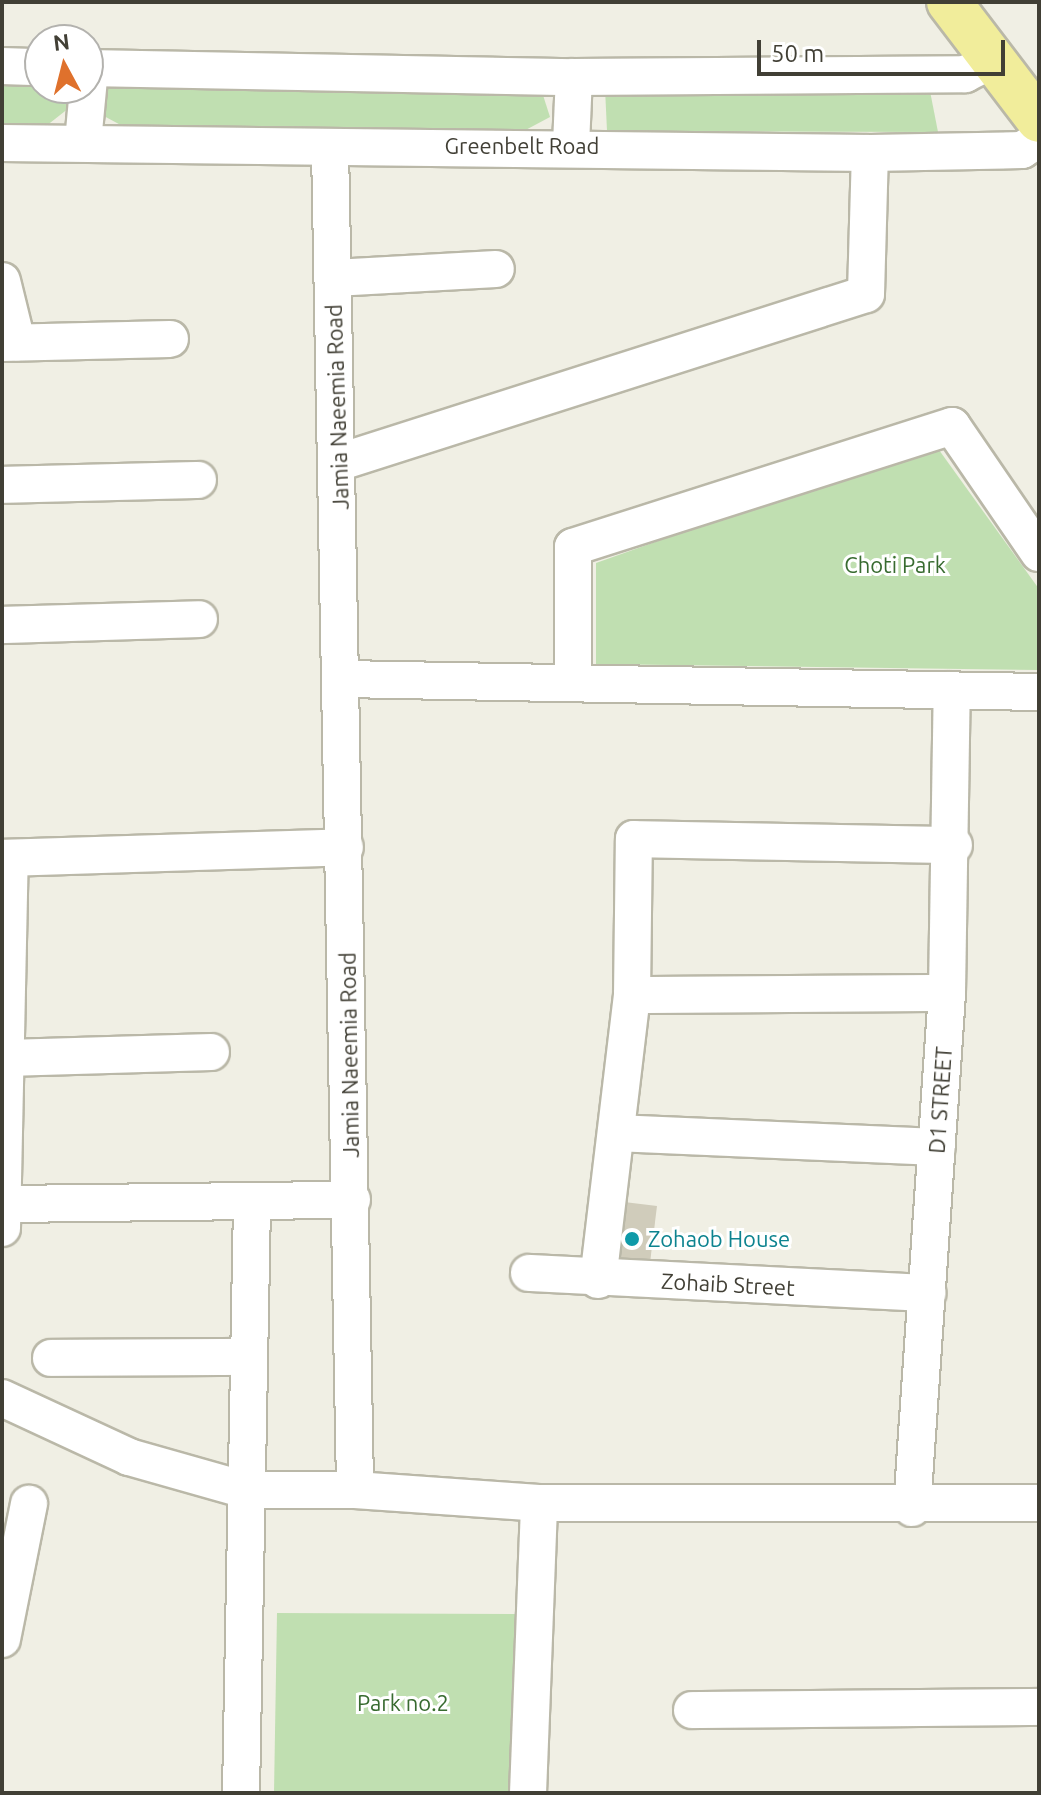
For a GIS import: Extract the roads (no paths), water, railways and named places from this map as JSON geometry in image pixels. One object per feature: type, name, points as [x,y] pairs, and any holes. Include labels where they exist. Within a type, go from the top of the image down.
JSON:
[{"type":"main road","points":[[949,2],[1039,120]]},
{"type":"street","points":[[104,68],[574,77],[965,74],[993,60]]},
{"type":"street","points":[[2,66],[24,67]]},
{"type":"street","points":[[571,145],[574,77]]},
{"type":"street","points":[[83,142],[86,104]]},
{"type":"street","name":"Greenbelt Road","points":[[2,143],[330,147],[571,145],[870,153],[1022,150],[1039,139]]},
{"type":"street","name":"Jamia Naeemia Road","points":[[330,147],[340,462],[355,1490]]},
{"type":"street","points":[[340,462],[866,294],[870,153]]},
{"type":"street","points":[[334,278],[496,269]]},
{"type":"street","points":[[2,281],[10,343],[170,339]]},
{"type":"street","points":[[573,682],[573,547],[952,426],[1039,553]]},
{"type":"street","points":[[2,485],[198,480]]},
{"type":"street","points":[[2,625],[199,619]]},
{"type":"street","points":[[343,679],[1039,692]]},
{"type":"street","name":"D1 STREET","points":[[912,1508],[947,993],[954,845],[952,690]]},
{"type":"street","points":[[598,1280],[632,995],[634,839],[954,845]]},
{"type":"street","points":[[345,847],[6,858],[8,1058],[4,1218],[252,1202],[352,1200]]},
{"type":"street","points":[[632,995],[947,993]]},
{"type":"street","points":[[8,1058],[211,1052]]},
{"type":"street","points":[[616,1133],[937,1147]]},
{"type":"street","points":[[241,1793],[252,1202]]},
{"type":"street","name":"Zohaib Street","points":[[529,1273],[598,1280],[927,1293]]},
{"type":"street","points":[[51,1358],[249,1357]]},
{"type":"street","points":[[2,1398],[129,1457],[246,1490],[355,1490],[539,1503],[912,1508],[1039,1503]]},
{"type":"street","points":[[528,1793],[539,1503]]},
{"type":"street","points":[[2,1639],[29,1504]]},
{"type":"street","points":[[692,1710],[1039,1707]]},
{"type":"place","name":"Zohaob House","points":[[632,1239]]},
{"type":"park label","name":"Choti Park","points":[[895,565]]},
{"type":"park label","name":"Park no.2","points":[[403,1703]]}]
